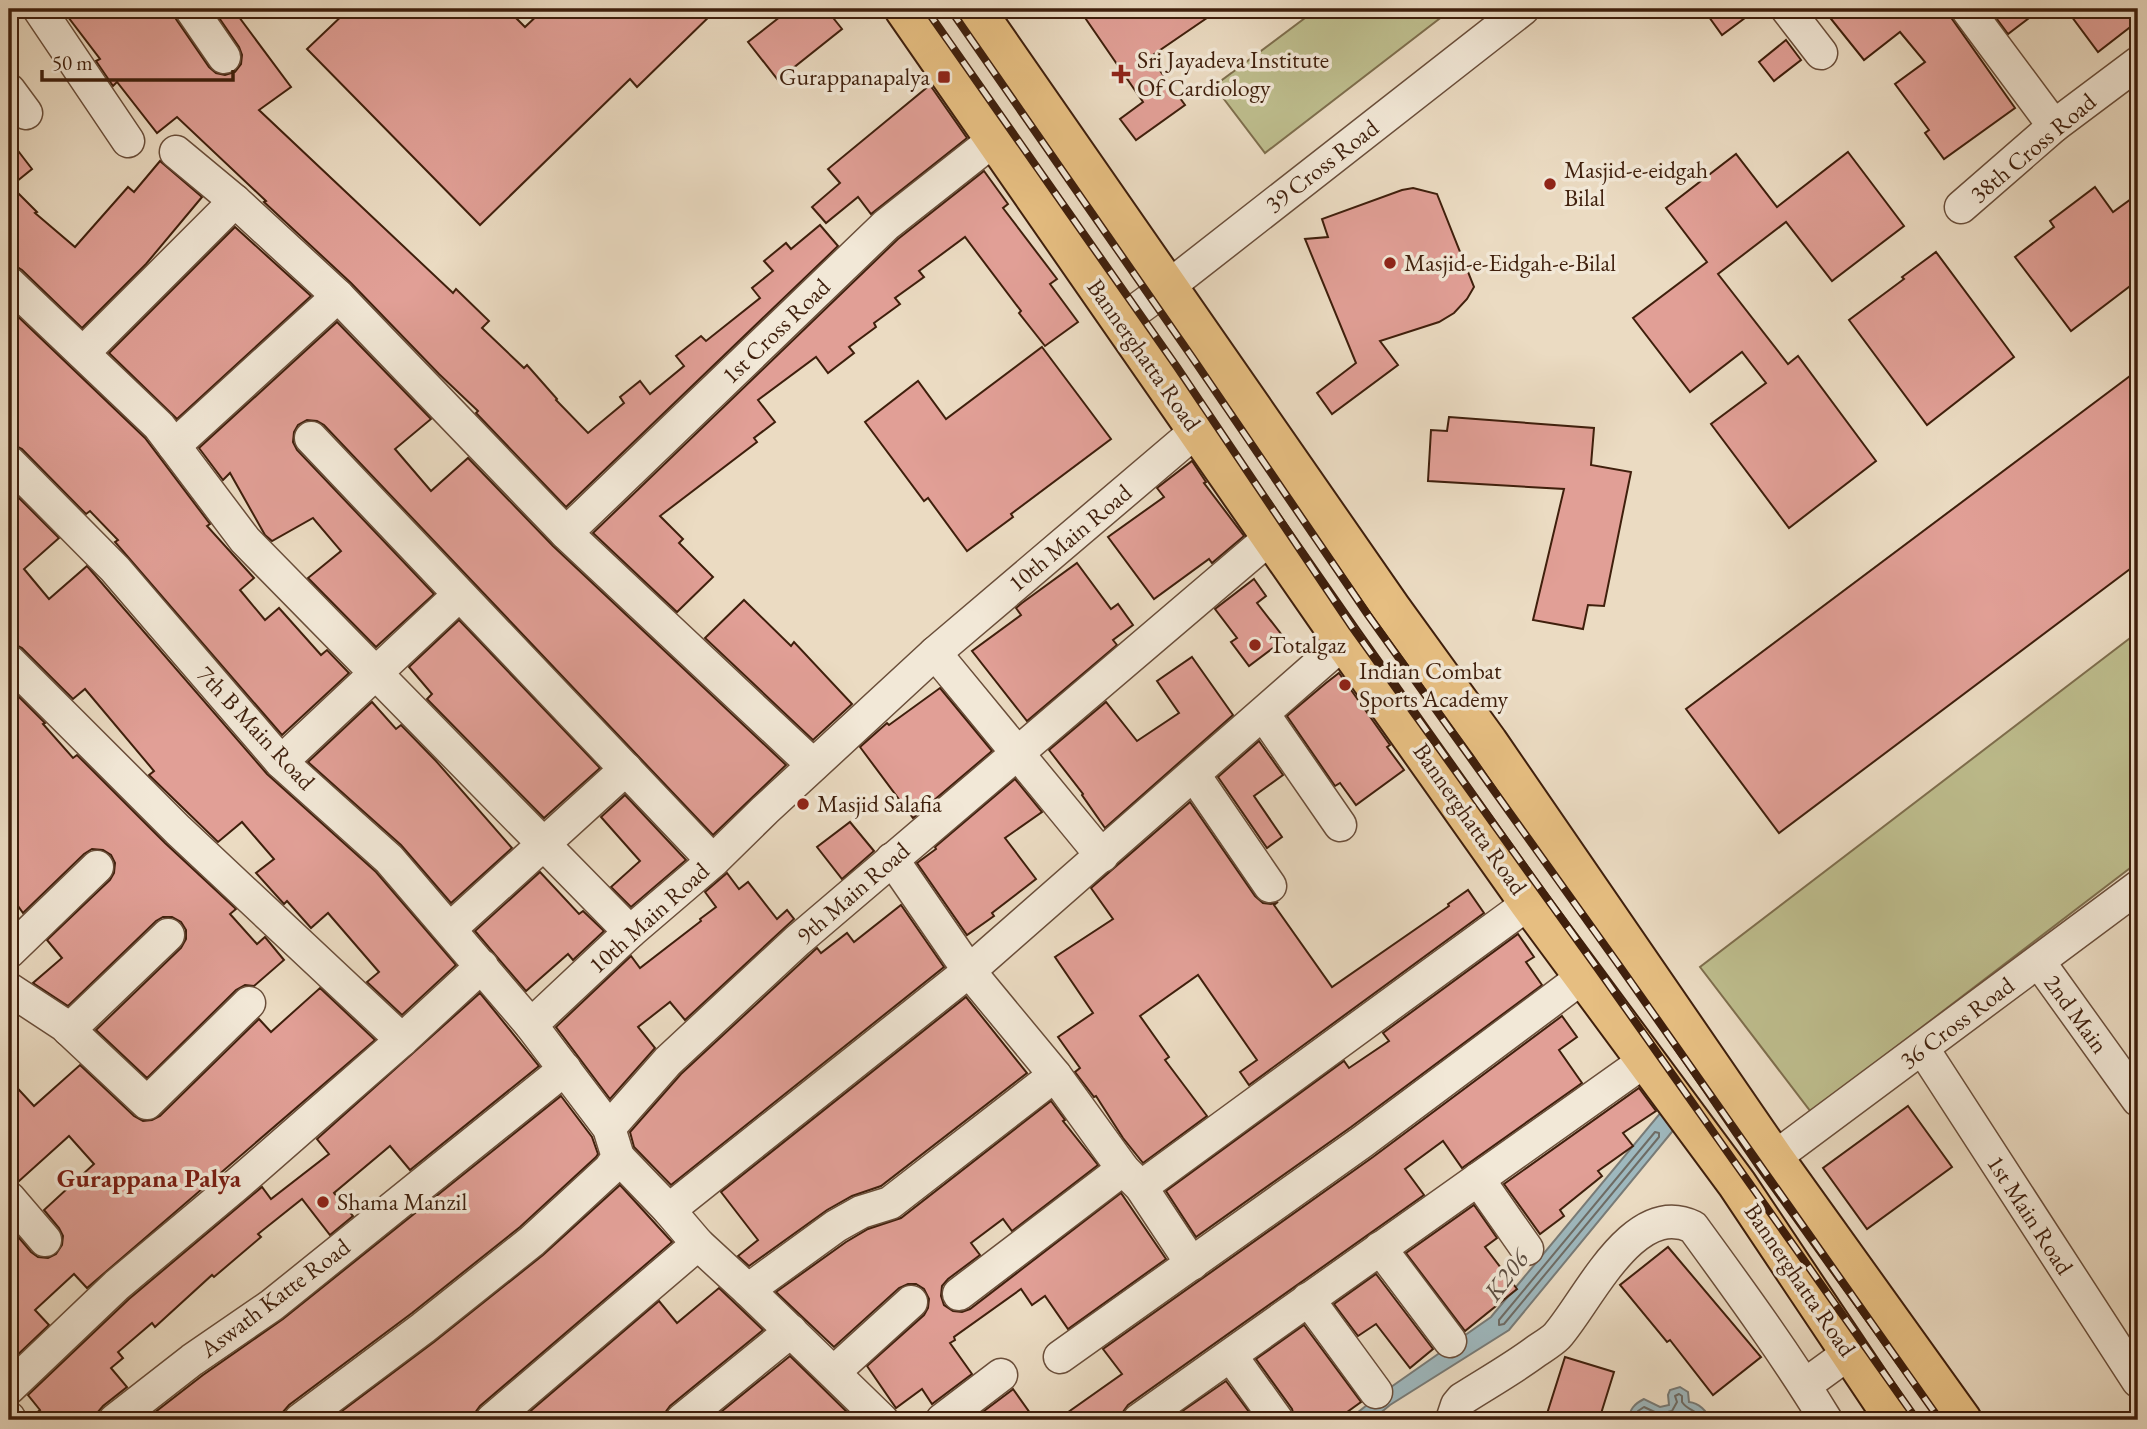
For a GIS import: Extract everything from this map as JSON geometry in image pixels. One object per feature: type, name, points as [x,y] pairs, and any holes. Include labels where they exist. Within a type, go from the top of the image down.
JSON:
[{"type":"main road","name":"Bannerghatta Road","points":[[904,9],[1196,431],[1529,904],[1737,1184],[1895,1420]]},
{"type":"main road","name":"Bannerghatta Road","points":[[975,9],[1391,608],[1504,764],[1774,1158],[1962,1420]]},
{"type":"street","points":[[39,9],[128,141]]},
{"type":"street","points":[[191,9],[225,57]]},
{"type":"street","points":[[1443,60],[1496,9]]},
{"type":"street","points":[[1116,314],[1443,60],[1523,9]]},
{"type":"street","points":[[1787,9],[1821,53]]},
{"type":"street","points":[[1967,9],[2054,126]]},
{"type":"street","name":"38th Cross Road","points":[[1961,207],[2054,126],[2138,63]]},
{"type":"street","name":"1st Cross Road","points":[[566,533],[886,225],[995,139]]},
{"type":"street","points":[[176,152],[235,201],[338,296],[566,533],[813,765]]},
{"type":"street","points":[[83,353],[235,201]]},
{"type":"street","points":[[9,283],[159,426],[245,540],[630,932]]},
{"type":"street","points":[[174,446],[338,296]]},
{"type":"street","name":"10th Main Road","points":[[531,1025],[935,653],[1196,431]]},
{"type":"street","points":[[311,438],[713,860]]},
{"type":"street","name":"7th B Main Road","points":[[9,462],[116,569],[281,762],[388,859],[531,1025]]},
{"type":"street","name":"9th Main Road","points":[[614,1142],[668,1061],[797,941],[1271,537]]},
{"type":"street","points":[[281,762],[459,595]]},
{"type":"street","points":[[669,1210],[969,971],[1264,715],[1344,642]]},
{"type":"street","points":[[935,653],[1102,856]]},
{"type":"street","points":[[9,662],[178,830],[402,1040]]},
{"type":"street","points":[[1264,715],[1340,825]]},
{"type":"street","points":[[450,929],[626,769]]},
{"type":"street","points":[[1194,775],[1270,886]]},
{"type":"street","points":[[892,859],[969,971],[1055,1075],[1192,1264]]},
{"type":"street","points":[[9,952],[97,867]]},
{"type":"street","name":"36 Cross Road","points":[[1774,1158],[2138,887]]},
{"type":"street","points":[[959,1294],[1529,904]]},
{"type":"street","points":[[69,1030],[168,935]]},
{"type":"street","name":"2nd Main","points":[[2039,961],[2138,1100]]},
{"type":"street","points":[[9,1388],[117,1285],[235,1186],[482,966]]},
{"type":"street","points":[[1059,1357],[1362,1142],[1584,976]]},
{"type":"street","points":[[9,989],[69,1030],[147,1103],[249,1003]]},
{"type":"street","points":[[531,1025],[565,1069],[614,1142],[698,1244],[834,1372],[866,1415]]},
{"type":"street","name":"1st Main Road","points":[[1923,1049],[2138,1381]]},
{"type":"street","points":[[1152,1417],[1308,1299],[1646,1060]]},
{"type":"street","name":"Aswath Katte Road","points":[[115,1420],[192,1360],[272,1305],[565,1069]]},
{"type":"street","points":[[748,1290],[836,1226],[861,1212],[890,1203],[1055,1075]]},
{"type":"street","points":[[300,1420],[423,1328],[532,1241],[610,1169],[614,1142]]},
{"type":"street","points":[[1478,1179],[1527,1249]]},
{"type":"street","points":[[9,1198],[45,1240]]},
{"type":"street","points":[[1452,1420],[1462,1399],[1556,1337],[1619,1250],[1652,1226],[1662,1222],[1693,1227],[1739,1289],[1826,1420]]},
{"type":"street","points":[[492,1420],[698,1244]]},
{"type":"street","points":[[1380,1248],[1450,1341]]},
{"type":"street","points":[[1308,1299],[1376,1392]]},
{"type":"street","points":[[834,1372],[911,1302]]},
{"type":"street","points":[[682,1420],[791,1331]]},
{"type":"street","points":[[1805,1385],[1849,1353]]},
{"type":"street","points":[[1231,1356],[1277,1420]]},
{"type":"street","points":[[942,1420],[1001,1375]]},
{"type":"green space","points":[[1317,9],[1452,9],[1265,153],[1214,86]]},
{"type":"green space","points":[[2138,632],[2138,862],[1811,1112],[1700,967]]},
{"type":"water","points":[[1662,1111],[1676,1127],[1509,1330],[1390,1405],[1372,1420],[1348,1420],[1491,1317]]},
{"type":"water","points":[[1680,1387],[1688,1392],[1689,1402],[1702,1408],[1710,1420],[1628,1420],[1633,1407],[1644,1399],[1660,1407],[1669,1405],[1670,1390]]},
{"type":"building","points":[[62,9],[173,9],[176,19],[209,67],[216,73],[225,75],[235,72],[241,64],[242,55],[213,9],[233,9],[291,87],[259,110],[453,293],[456,289],[489,321],[482,328],[524,368],[527,365],[588,433],[624,403],[620,397],[640,381],[650,394],[684,366],[676,356],[701,336],[706,341],[760,298],[752,288],[773,271],[764,261],[786,243],[791,249],[820,225],[838,246],[566,507],[476,413],[478,411],[351,283],[177,117],[157,133],[117,82],[113,86],[96,61],[100,59]]},
{"type":"building","points":[[349,9],[507,9],[525,27],[544,9],[717,9],[637,87],[630,79],[480,225],[307,49]]},
{"type":"building","points":[[790,9],[826,9],[842,29],[778,80],[748,42]]},
{"type":"building","points":[[1079,9],[1220,9],[1150,57],[1185,105],[1136,140],[1120,119],[1143,102]]},
{"type":"building","points":[[1720,9],[1757,9],[1722,35],[1709,17]]},
{"type":"building","points":[[1823,9],[1945,9],[2015,108],[1944,159],[1925,133],[1929,130],[1895,84],[1925,62],[1900,32],[1864,60]]},
{"type":"building","points":[[2002,9],[2041,9],[2008,34],[1994,15]]},
{"type":"building","points":[[2066,9],[2138,9],[2138,21],[2098,52]]},
{"type":"building","points":[[1786,40],[1801,60],[1774,81],[1759,62]]},
{"type":"building","points":[[930,85],[967,138],[871,214],[858,197],[826,223],[812,207],[840,183],[828,169]]},
{"type":"building","points":[[9,139],[32,169],[11,186],[37,212],[35,213],[75,247],[128,187],[134,192],[160,161],[202,197],[146,264],[82,328],[22,270],[9,265]]},
{"type":"building","points":[[1848,152],[1904,226],[1832,281],[1786,222],[1718,274],[1788,364],[1798,356],[1876,461],[1789,528],[1711,424],[1766,383],[1742,352],[1690,392],[1633,318],[1707,262],[1666,208],[1736,154],[1777,207]]},
{"type":"building","points":[[984,171],[1008,204],[1003,208],[1057,279],[1050,284],[1078,322],[1045,346],[965,237],[919,271],[924,277],[895,298],[900,304],[874,323],[876,327],[849,347],[854,353],[828,373],[816,357],[758,400],[775,422],[754,438],[757,442],[660,516],[683,539],[679,543],[713,577],[677,612],[593,533],[898,239]]},
{"type":"building","points":[[2095,187],[2113,212],[2138,194],[2138,280],[2071,331],[2015,257],[2054,227],[2050,221]]},
{"type":"building","name":"Masjid-e-Eidgah-e-Bilal","points":[[1413,188],[1437,194],[1474,287],[1454,313],[1439,322],[1380,341],[1398,365],[1332,414],[1317,393],[1356,363],[1305,239],[1328,237],[1322,219]]},
{"type":"building","points":[[235,227],[311,296],[177,419],[109,353]]},
{"type":"building","points":[[1936,252],[2014,357],[1927,425],[1849,320]]},
{"type":"building","points":[[9,308],[145,438],[210,524],[207,526],[254,578],[240,590],[265,620],[279,608],[321,655],[327,650],[349,673],[282,735],[115,542],[118,540],[90,511],[86,514],[22,449],[9,444]]},
{"type":"building","points":[[337,322],[431,419],[395,449],[431,491],[468,458],[553,546],[786,765],[713,835],[324,425],[307,420],[298,425],[293,442],[297,450],[434,594],[376,647],[308,578],[341,551],[313,518],[272,541],[265,535],[230,473],[223,480],[199,448]]},
{"type":"building","points":[[1042,347],[1111,439],[1011,514],[1013,517],[967,551],[928,498],[924,501],[865,422],[918,381],[946,419]]},
{"type":"building","points":[[2138,370],[2138,563],[1779,833],[1686,709]]},
{"type":"building","points":[[1449,417],[1594,428],[1591,465],[1631,472],[1604,606],[1588,605],[1583,629],[1533,620],[1564,489],[1428,481],[1431,430],[1447,431]]},
{"type":"building","points":[[1192,461],[1206,482],[1204,483],[1244,536],[1212,563],[1209,559],[1154,599],[1108,537],[1164,497],[1157,488]]},
{"type":"building","points":[[9,488],[59,538],[24,569],[49,599],[87,566],[267,774],[376,872],[456,965],[402,1015],[367,982],[379,972],[328,913],[311,928],[287,901],[284,904],[256,873],[274,859],[242,822],[218,842],[149,775],[154,771],[85,689],[73,699],[22,648],[9,643]]},
{"type":"building","points":[[1077,563],[1111,609],[1118,604],[1133,625],[1113,640],[1117,645],[1027,721],[972,651],[1021,615],[1016,608]]},
{"type":"building","points":[[1254,579],[1266,596],[1257,603],[1285,639],[1249,666],[1231,642],[1237,638],[1215,609]]},
{"type":"building","points":[[744,600],[791,646],[794,642],[852,704],[813,740],[705,638]]},
{"type":"building","points":[[459,620],[600,768],[544,818],[427,699],[432,694],[409,667]]},
{"type":"building","points":[[1192,657],[1233,715],[1105,828],[1049,750],[1106,702],[1137,741],[1179,713],[1157,681]]},
{"type":"building","points":[[1339,673],[1390,745],[1387,747],[1404,770],[1356,805],[1340,783],[1335,786],[1287,716]]},
{"type":"building","points":[[9,687],[45,723],[43,724],[73,758],[77,755],[236,909],[230,914],[257,944],[265,937],[284,960],[254,986],[245,985],[236,990],[147,1078],[96,1030],[181,948],[186,939],[186,930],[181,922],[172,917],[163,917],[156,921],[68,1006],[33,983],[62,958],[47,940],[110,880],[115,863],[111,855],[103,850],[92,849],[23,913],[18,906],[9,915]]},
{"type":"building","points":[[940,688],[992,751],[913,818],[860,747],[887,723],[889,725]]},
{"type":"building","points":[[372,702],[396,729],[401,725],[436,761],[512,848],[451,903],[401,845],[308,762]]},
{"type":"building","points":[[1259,741],[1283,775],[1254,796],[1282,837],[1267,848],[1218,777]]},
{"type":"building","points":[[1015,779],[1042,812],[1005,838],[1036,879],[992,913],[994,916],[967,935],[917,863]]},
{"type":"building","points":[[625,795],[686,860],[631,907],[611,887],[640,861],[601,817]]},
{"type":"building","points":[[1190,802],[1255,896],[1263,903],[1278,902],[1274,905],[1332,987],[1468,890],[1484,913],[1249,1085],[1240,1072],[1257,1060],[1198,975],[1140,1016],[1169,1057],[1165,1060],[1207,1116],[1143,1163],[1096,1096],[1094,1097],[1075,1072],[1080,1068],[1058,1037],[1093,1013],[1055,957],[1113,919],[1091,888]]},
{"type":"building","points":[[850,822],[874,851],[842,879],[817,847]]},
{"type":"building","points":[[540,872],[579,914],[583,911],[604,931],[573,960],[568,954],[526,991],[475,931]]},
{"type":"building","points":[[727,873],[739,889],[748,882],[777,919],[787,910],[794,919],[685,1020],[670,1002],[638,1027],[655,1048],[610,1099],[556,1027],[631,956],[640,968],[701,921],[700,919],[716,907],[705,892]]},
{"type":"building","points":[[901,905],[944,967],[671,1185],[634,1147],[630,1132],[681,1074],[817,948],[821,953],[847,933],[854,942]]},
{"type":"building","points":[[1518,934],[1534,957],[1526,962],[1542,985],[1351,1127],[1196,1237],[1166,1191],[1344,1061],[1349,1068],[1389,1041],[1383,1033]]},
{"type":"building","points":[[320,988],[375,1040],[87,1288],[74,1274],[35,1310],[49,1325],[9,1363],[9,1226],[38,1257],[48,1258],[56,1254],[62,1245],[63,1236],[44,1210],[94,1164],[69,1136],[18,1182],[9,1180],[9,1079],[34,1106],[80,1065],[134,1116],[143,1121],[152,1120],[160,1116],[259,1019],[271,1032]]},
{"type":"building","points":[[480,993],[539,1066],[410,1170],[390,1146],[334,1193],[353,1216],[330,1235],[302,1199],[258,1234],[261,1237],[214,1277],[212,1275],[155,1327],[152,1323],[118,1352],[123,1358],[111,1368],[127,1387],[103,1406],[98,1412],[97,1420],[28,1420],[40,1410],[28,1395],[129,1299],[262,1187],[271,1199],[329,1154],[317,1139]]},
{"type":"building","points":[[966,997],[1027,1073],[881,1186],[852,1196],[827,1210],[749,1266],[738,1256],[758,1240],[721,1192]]},
{"type":"building","points":[[1562,1016],[1577,1037],[1559,1050],[1582,1083],[1462,1168],[1443,1141],[1405,1169],[1424,1195],[1128,1405],[1121,1420],[1057,1420],[1122,1374],[1103,1349],[1373,1157]]},
{"type":"building","points":[[1639,1088],[1656,1111],[1623,1133],[1633,1146],[1598,1171],[1602,1176],[1560,1210],[1564,1216],[1540,1234],[1504,1184]]},
{"type":"building","points":[[561,1096],[592,1137],[598,1154],[596,1157],[520,1227],[412,1313],[289,1405],[283,1412],[282,1420],[145,1420],[283,1319]]},
{"type":"building","points":[[1051,1101],[1065,1120],[1063,1121],[1098,1165],[1012,1231],[1003,1219],[971,1243],[980,1255],[942,1286],[944,1305],[953,1311],[970,1309],[1121,1193],[1166,1259],[1068,1329],[1045,1296],[1032,1305],[1021,1289],[954,1337],[955,1340],[950,1343],[972,1374],[932,1404],[922,1389],[896,1408],[867,1366],[924,1315],[929,1299],[924,1289],[916,1284],[899,1288],[834,1347],[776,1292],[846,1242],[868,1229],[901,1218]]},
{"type":"building","points":[[1908,1106],[1952,1167],[1867,1229],[1823,1168]]},
{"type":"building","points":[[620,1185],[672,1242],[480,1406],[474,1420],[330,1420],[543,1255]]},
{"type":"building","points":[[1474,1205],[1497,1238],[1485,1247],[1517,1289],[1465,1331],[1406,1253]]},
{"type":"building","points":[[1668,1247],[1761,1357],[1713,1395],[1670,1340],[1667,1342],[1620,1285]]},
{"type":"building","points":[[1376,1274],[1433,1349],[1410,1368],[1376,1324],[1358,1336],[1334,1304]]},
{"type":"building","points":[[719,1288],[763,1330],[670,1406],[664,1420],[520,1420],[659,1301],[677,1323]]},
{"type":"building","points":[[1304,1325],[1361,1402],[1336,1420],[1295,1420],[1292,1409],[1256,1359]]},
{"type":"building","points":[[790,1356],[848,1413],[840,1420],[711,1420]]},
{"type":"building","points":[[1565,1357],[1614,1372],[1599,1420],[1545,1420]]},
{"type":"building","points":[[1226,1381],[1255,1420],[1187,1420],[1181,1412]]},
{"type":"building","points":[[1012,1390],[1035,1420],[972,1420]]},
{"type":"railway","points":[[926,9],[1177,367],[1352,627],[1917,1420]]},
{"type":"railway","points":[[950,9],[1368,615],[1940,1420]]},
{"type":"place","name":"Sri Jayadeva Institute Of Cardiology","points":[[1121,74]]},
{"type":"place","name":"Gurappanapalya","points":[[944,77]]},
{"type":"place","name":"Masjid-e-eidgah Bilal","points":[[1550,184]]},
{"type":"place","name":"Masjid-e-Eidgah-e-Bilal","points":[[1390,263]]},
{"type":"place","name":"Totalgaz","points":[[1255,645]]},
{"type":"place","name":"Indian Combat Sports Academy","points":[[1345,685]]},
{"type":"place","name":"Masjid Salafia","points":[[803,804]]},
{"type":"place","name":"Shama Manzil","points":[[323,1202]]},
{"type":"district","name":"Gurappana Palya","points":[[149,1178]]},
{"type":"water label","name":"K206","points":[[1506,1275]]}]
